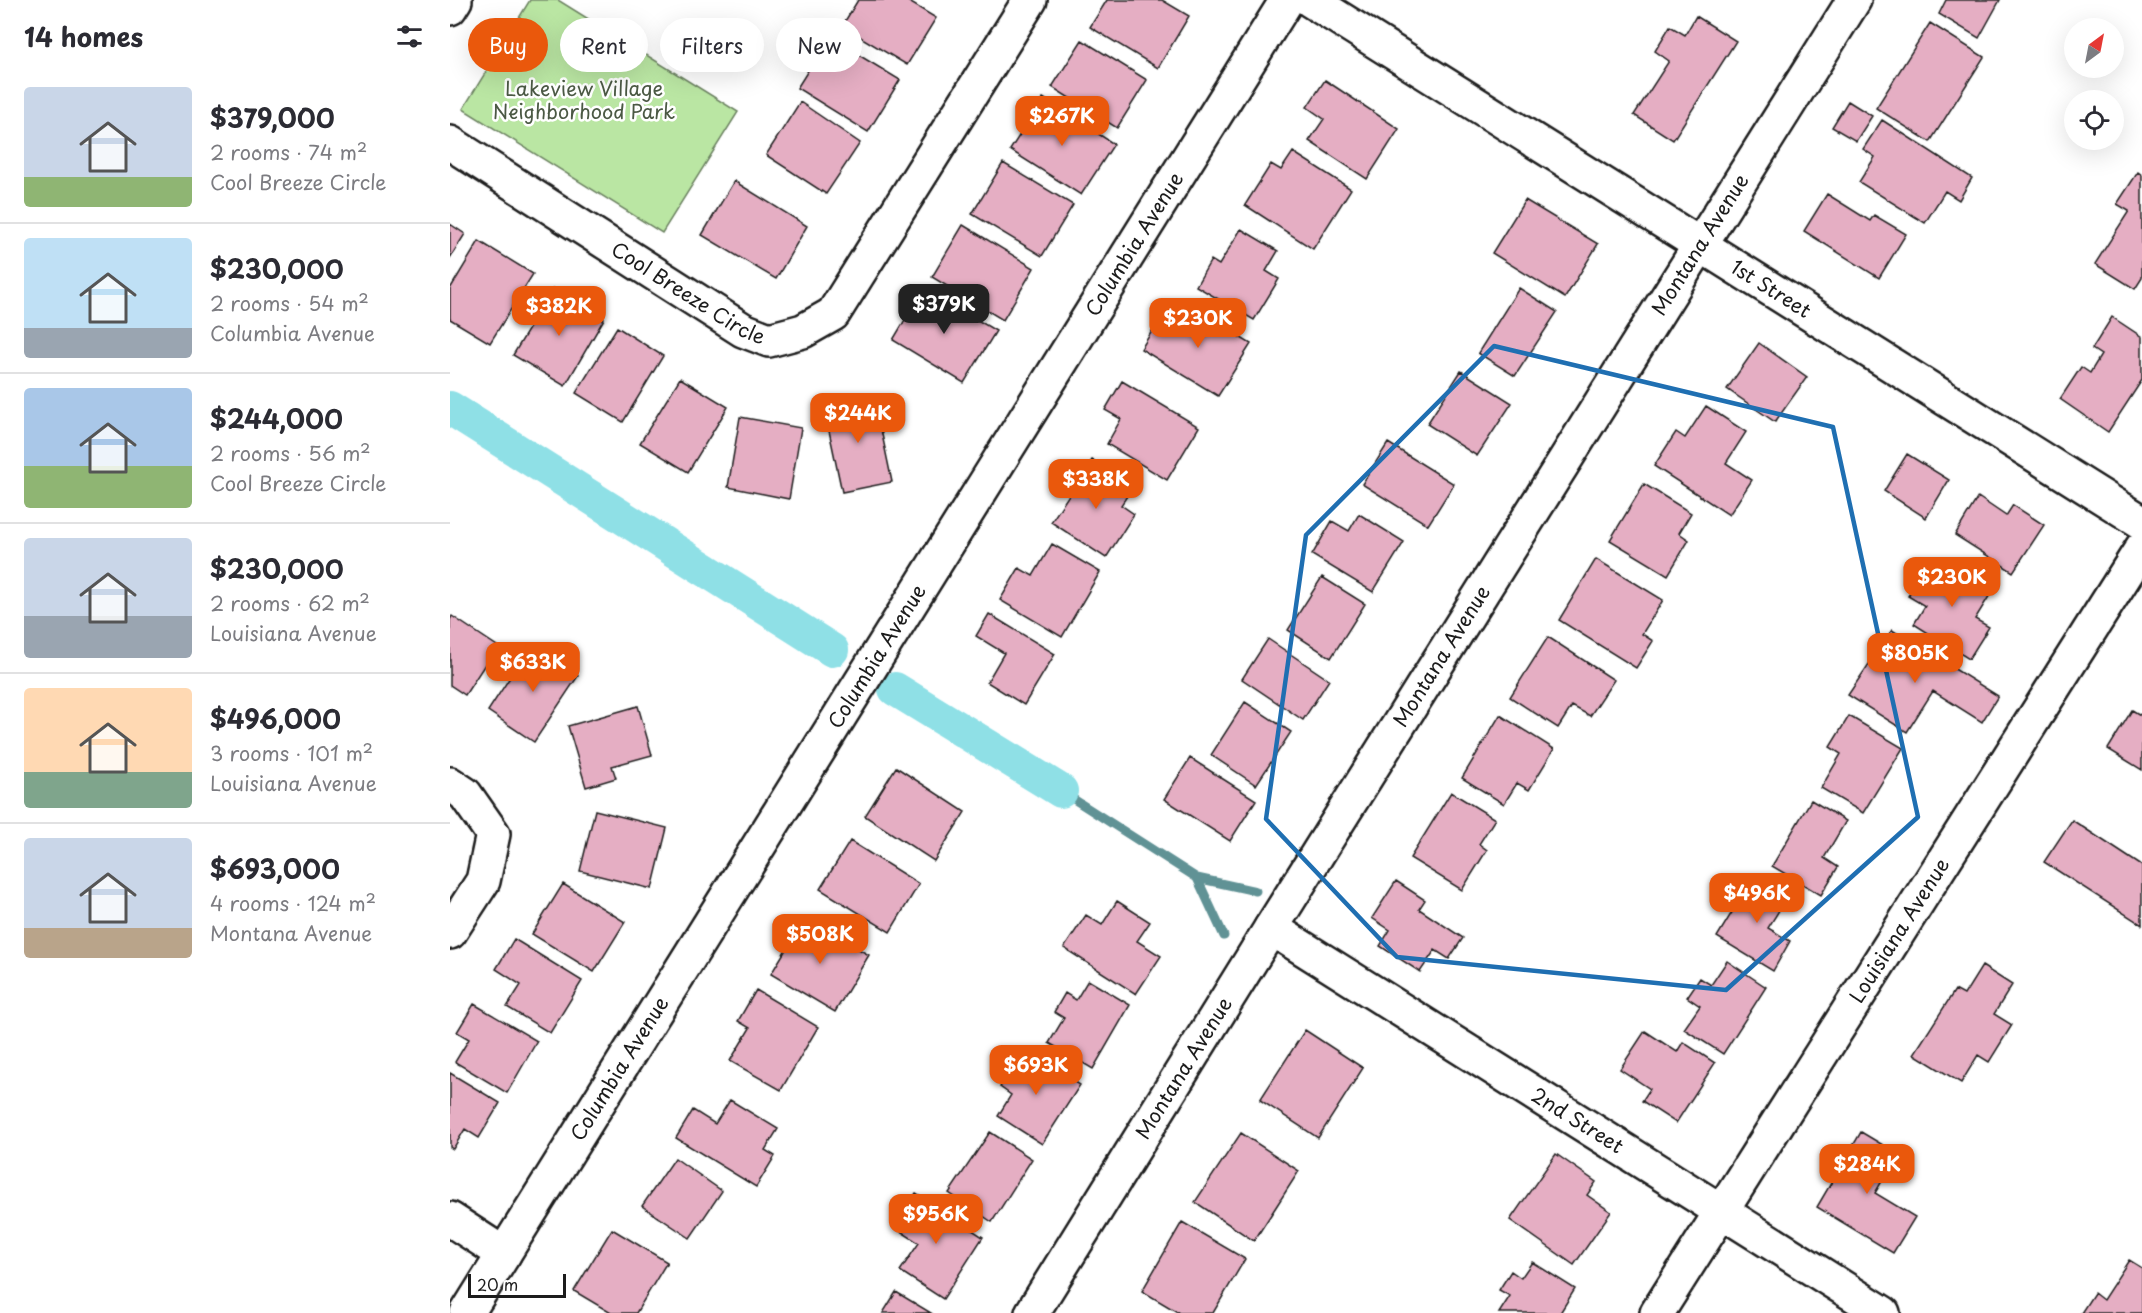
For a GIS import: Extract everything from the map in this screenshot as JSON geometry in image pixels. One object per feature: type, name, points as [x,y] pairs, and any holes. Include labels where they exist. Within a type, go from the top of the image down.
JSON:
[{"type":"street","points":[[450,8],[455,0]]},
{"type":"street","name":"Cool Breeze Circle","points":[[450,143],[743,330],[769,340],[803,331],[833,314],[1030,0]]},
{"type":"street","name":"Columbia Avenue","points":[[467,1313],[1287,0]]},
{"type":"street","name":"1st Street","points":[[1310,0],[1701,243],[2142,522]]},
{"type":"street","name":"Montana Avenue","points":[[1032,1313],[1854,0]]},
{"type":"street","name":"Louisiana Avenue","points":[[1657,1313],[1720,1210],[2142,548]]},
{"type":"street","points":[[450,784],[465,794],[493,834],[483,881],[450,932]]},
{"type":"street","name":"2nd Street","points":[[1271,928],[1883,1313]]},
{"type":"street","points":[[450,1219],[504,1254]]},
{"type":"highlighted area","points":[[1494,346],[1833,427],[1918,817],[1726,990],[1397,957],[1266,819],[1306,535]]},
{"type":"green space","name":"Lakeview Village Neighborhood Park","points":[[530,0],[558,0],[587,18],[560,18],[560,72],[648,72],[648,56],[660,63],[660,72],[674,72],[738,112],[662,233],[463,109],[486,72],[548,72],[548,18],[519,18]]},
{"type":"building","points":[[858,0],[906,0],[936,18],[907,65],[862,38],[862,18],[847,18]]},
{"type":"building","points":[[1107,0],[1162,0],[1189,16],[1158,68],[1090,27]]},
{"type":"building","points":[[1946,0],[2000,0],[1979,38],[1939,14]]},
{"type":"building","points":[[1696,16],[1736,41],[1673,140],[1634,115],[1669,61],[1655,51],[1670,26],[1685,35]]},
{"type":"building","points":[[1930,23],[1984,57],[1930,142],[1876,108]]},
{"type":"building","points":[[1082,40],[1147,80],[1117,128],[1052,87]]},
{"type":"building","points":[[862,57],[900,80],[868,132],[797,88],[807,72],[862,72]]},
{"type":"building","points":[[1325,80],[1399,129],[1367,179],[1309,141],[1324,119],[1307,107]]},
{"type":"building","points":[[1043,98],[1114,144],[1081,195],[1010,150]]},
{"type":"building","points":[[1848,101],[1872,116],[1856,141],[1832,127]]},
{"type":"building","points":[[800,102],[860,143],[826,194],[766,155]]},
{"type":"building","points":[[1882,120],[1972,178],[1959,200],[1945,191],[1925,223],[1859,182],[1875,157],[1863,149]]},
{"type":"building","points":[[1293,152],[1351,189],[1313,249],[1245,205],[1271,164],[1281,170]]},
{"type":"building","points":[[1003,163],[1073,205],[1042,256],[972,214]]},
{"type":"building","points":[[2138,172],[2142,175],[2142,278],[2135,289],[2095,264],[2129,211],[2117,204]]},
{"type":"building","points":[[734,181],[807,226],[776,279],[702,235]]},
{"type":"building","points":[[1827,194],[1870,221],[1874,215],[1906,234],[1879,278],[1804,231]]},
{"type":"building","points":[[1525,200],[1598,244],[1565,298],[1492,253]]},
{"type":"building","points":[[450,224],[465,234],[450,258]]},
{"type":"building","points":[[963,225],[1034,268],[1003,320],[932,277]]},
{"type":"building","points":[[1241,229],[1278,251],[1266,271],[1279,279],[1254,320],[1196,286],[1211,260],[1219,265]]},
{"type":"building","points":[[479,241],[533,274],[490,343],[450,319],[450,289]]},
{"type":"building","points":[[924,288],[996,331],[964,383],[893,340]]},
{"type":"building","points":[[1519,288],[1557,312],[1515,376],[1478,353]]},
{"type":"building","points":[[553,289],[604,319],[565,386],[513,355]]},
{"type":"building","points":[[1189,306],[1251,344],[1218,396],[1141,349],[1160,318],[1176,328]]},
{"type":"building","points":[[2112,317],[2142,337],[2142,380],[2108,432],[2060,399],[2081,367],[2090,373],[2101,355],[2092,349]]},
{"type":"building","points":[[617,327],[663,356],[623,422],[576,393]]},
{"type":"building","points":[[1759,343],[1807,377],[1775,422],[1727,389]]},
{"type":"building","points":[[1461,371],[1512,403],[1477,456],[1427,424]]},
{"type":"building","points":[[680,378],[728,407],[688,472],[640,443]]},
{"type":"building","points":[[1122,381],[1199,427],[1167,480],[1107,444],[1121,419],[1105,410]]},
{"type":"building","points":[[874,396],[892,482],[842,492],[824,407]]},
{"type":"building","points":[[1706,406],[1746,432],[1726,463],[1752,480],[1729,515],[1654,466],[1676,432],[1685,438]]},
{"type":"building","points":[[740,417],[801,428],[789,499],[728,487]]},
{"type":"building","points":[[1388,443],[1454,484],[1428,525],[1362,484]]},
{"type":"building","points":[[1907,454],[1949,480],[1926,518],[1884,491]]},
{"type":"building","points":[[1092,460],[1133,487],[1121,505],[1134,514],[1106,558],[1051,522]]},
{"type":"building","points":[[1644,484],[1691,513],[1679,533],[1689,540],[1668,575],[1610,540]]},
{"type":"building","points":[[1978,497],[2006,516],[2013,505],[2044,525],[2013,572],[1955,535]]},
{"type":"building","points":[[1359,514],[1404,542],[1373,592],[1312,555],[1332,521],[1349,531]]},
{"type":"building","points":[[1052,544],[1100,572],[1062,637],[1000,600],[1019,568],[1033,576]]},
{"type":"building","points":[[1596,559],[1663,600],[1642,634],[1653,641],[1636,668],[1559,620]]},
{"type":"building","points":[[1952,563],[1993,590],[1975,619],[1989,627],[1969,659],[1914,624],[1925,606],[1908,596],[1927,565],[1944,577]]},
{"type":"building","points":[[1322,577],[1365,604],[1331,658],[1288,630]]},
{"type":"building","points":[[989,614],[1055,654],[1024,705],[987,682],[1004,653],[976,636]]},
{"type":"building","points":[[452,616],[497,646],[465,695],[450,685],[450,620]]},
{"type":"building","points":[[1892,630],[1998,696],[1982,722],[1933,691],[1907,732],[1848,695]]},
{"type":"building","points":[[1548,637],[1614,680],[1590,716],[1572,706],[1558,728],[1510,697]]},
{"type":"building","points":[[1268,639],[1329,680],[1303,720],[1242,679]]},
{"type":"building","points":[[531,645],[578,676],[534,742],[488,711]]},
{"type":"building","points":[[1245,702],[1291,732],[1256,785],[1211,755]]},
{"type":"building","points":[[638,706],[652,755],[612,766],[616,778],[586,787],[568,726]]},
{"type":"building","points":[[2132,710],[2142,716],[2142,770],[2108,749]]},
{"type":"building","points":[[1500,715],[1554,749],[1529,790],[1517,783],[1504,804],[1462,778]]},
{"type":"building","points":[[1849,716],[1903,748],[1863,813],[1821,788],[1841,754],[1830,747]]},
{"type":"building","points":[[1190,758],[1256,800],[1230,841],[1164,799]]},
{"type":"building","points":[[896,767],[965,812],[934,861],[865,816]]},
{"type":"building","points":[[1451,792],[1495,819],[1479,844],[1487,850],[1462,890],[1410,858]]},
{"type":"building","points":[[1811,800],[1846,821],[1824,858],[1838,867],[1821,895],[1772,866]]},
{"type":"building","points":[[595,810],[667,828],[652,889],[580,871]]},
{"type":"building","points":[[2072,820],[2142,866],[2142,925],[2044,862]]},
{"type":"building","points":[[850,841],[919,884],[890,932],[820,889]]},
{"type":"building","points":[[1754,876],[1788,896],[1768,928],[1790,941],[1773,971],[1717,937]]},
{"type":"building","points":[[1396,881],[1425,900],[1419,909],[1463,938],[1449,959],[1435,950],[1420,972],[1380,946],[1390,930],[1372,918]]},
{"type":"building","points":[[563,884],[625,922],[594,972],[532,934]]},
{"type":"building","points":[[1117,901],[1150,922],[1137,941],[1161,956],[1136,994],[1064,948],[1086,915],[1102,925]]},
{"type":"building","points":[[805,918],[869,955],[835,1012],[771,974]]},
{"type":"building","points":[[514,939],[582,981],[550,1033],[507,1007],[521,985],[496,969]]},
{"type":"building","points":[[1727,961],[1766,987],[1723,1054],[1684,1029],[1700,1006],[1687,997],[1700,978],[1711,985]]},
{"type":"building","points":[[1982,966],[2012,985],[1994,1014],[2012,1025],[1989,1062],[1978,1055],[1961,1083],[1914,1054],[1955,990],[1964,995]]},
{"type":"building","points":[[1088,980],[1130,1005],[1093,1069],[1049,1043],[1064,1018],[1054,1012],[1065,993],[1076,1000]]},
{"type":"building","points":[[756,990],[818,1027],[781,1090],[730,1061],[750,1028],[738,1021]]},
{"type":"building","points":[[474,1004],[537,1041],[507,1093],[455,1062],[469,1039],[457,1032]]},
{"type":"building","points":[[1305,1030],[1363,1068],[1318,1138],[1260,1100]]},
{"type":"building","points":[[1645,1031],[1677,1052],[1683,1042],[1715,1063],[1676,1123],[1642,1101],[1650,1089],[1620,1069]]},
{"type":"building","points":[[1024,1049],[1080,1085],[1042,1144],[998,1116],[1011,1095],[1000,1087]]},
{"type":"building","points":[[450,1073],[500,1103],[479,1138],[465,1129],[453,1149],[450,1147]]},
{"type":"building","points":[[730,1100],[778,1129],[765,1150],[775,1156],[756,1187],[676,1138],[693,1110],[715,1124]]},
{"type":"building","points":[[990,1132],[1032,1159],[992,1222],[949,1193]]},
{"type":"building","points":[[1861,1132],[1898,1154],[1875,1193],[1915,1217],[1893,1253],[1817,1207]]},
{"type":"building","points":[[1241,1133],[1299,1171],[1254,1241],[1195,1202]]},
{"type":"building","points":[[1556,1154],[1596,1182],[1587,1195],[1611,1212],[1574,1265],[1510,1220]]},
{"type":"building","points":[[675,1158],[722,1191],[690,1238],[642,1206]]},
{"type":"building","points":[[916,1193],[983,1237],[943,1299],[900,1271],[919,1243],[894,1227]]},
{"type":"building","points":[[1182,1222],[1245,1259],[1213,1313],[1179,1313],[1142,1291]]},
{"type":"building","points":[[612,1229],[667,1262],[636,1313],[611,1313],[574,1291]]},
{"type":"building","points":[[2129,1260],[2142,1268],[2142,1313],[2081,1313],[2094,1293],[2103,1300]]},
{"type":"building","points":[[1532,1262],[1575,1289],[1560,1313],[1499,1313],[1510,1296],[1499,1290],[1511,1271],[1521,1278]]},
{"type":"building","points":[[896,1292],[931,1313],[883,1313]]},
{"type":"waterway","points":[[450,408],[832,650]]},
{"type":"waterway","points":[[895,689],[1061,791]]},
{"type":"waterway","points":[[1061,791],[1197,878],[1256,891]]},
{"type":"waterway","points":[[1197,878],[1224,936]]}]
